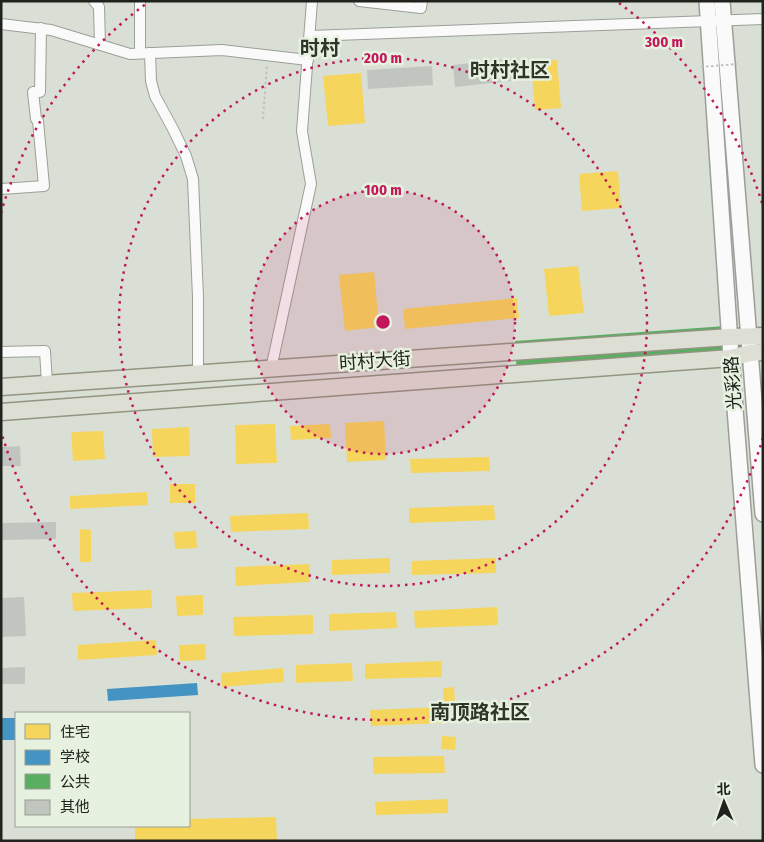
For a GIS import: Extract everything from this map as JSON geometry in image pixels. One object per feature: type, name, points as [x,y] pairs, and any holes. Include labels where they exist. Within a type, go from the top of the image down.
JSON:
[{"type":"main road","name":"光彩路","points":[[707,1],[716,21],[756,336],[763,514]]},
{"type":"main road","name":"光彩路","points":[[722,1],[716,21],[731,358],[763,766]]},
{"type":"main road","name":"时村大街","points":[[1,387],[730,336],[756,336]]},
{"type":"main road","name":"时村大街","points":[[1,412],[731,358],[757,352]]},
{"type":"street","points":[[94,1],[99,7],[100,44]]},
{"type":"street","points":[[140,1],[145,53],[154,96],[186,156],[193,179],[198,298],[198,374]]},
{"type":"street","points":[[271,368],[311,184],[302,130],[312,1]]},
{"type":"street","points":[[359,1],[421,8],[422,1]]},
{"type":"street","points":[[310,36],[763,20]]},
{"type":"street","points":[[1,24],[51,30],[130,54],[222,50],[308,60]]},
{"type":"street","points":[[1,189],[44,186],[38,121],[36,119],[33,92],[40,92],[41,28]]},
{"type":"street","points":[[1,352],[45,351],[47,384]]},
{"type":"path","points":[[263,119],[268,55]]},
{"type":"path","points":[[701,67],[737,64]]},
{"type":"building: 住宅","points":[[557,60],[561,108],[535,110],[531,62]]},
{"type":"building: 住宅","points":[[361,73],[365,123],[328,126],[323,76]]},
{"type":"building: 住宅","points":[[618,171],[621,208],[582,211],[579,174]]},
{"type":"building: 住宅","points":[[578,266],[584,313],[549,316],[544,269]]},
{"type":"building: 住宅","points":[[374,272],[379,327],[345,331],[339,275]]},
{"type":"building: 住宅","points":[[517,298],[519,318],[405,329],[403,309]]},
{"type":"building: 住宅","points":[[384,421],[386,460],[347,462],[345,423]]},
{"type":"building: 住宅","points":[[275,424],[277,463],[236,464],[235,425]]},
{"type":"building: 住宅","points":[[330,424],[331,438],[291,440],[290,426]]},
{"type":"building: 住宅","points":[[189,427],[190,456],[153,457],[152,429]]},
{"type":"building: 住宅","points":[[103,431],[105,459],[73,461],[71,432]]},
{"type":"building: 住宅","points":[[489,457],[490,471],[411,473],[410,459]]},
{"type":"building: 住宅","points":[[170,484],[195,484],[195,503],[170,503]]},
{"type":"building: 住宅","points":[[147,492],[148,505],[70,509],[70,496]]},
{"type":"building: 住宅","points":[[494,505],[495,520],[409,523],[409,508]]},
{"type":"building: 住宅","points":[[308,513],[309,529],[231,532],[230,516]]},
{"type":"building: 住宅","points":[[80,529],[91,530],[91,562],[80,562]]},
{"type":"building: 住宅","points":[[196,531],[197,548],[175,549],[174,532]]},
{"type":"building: 住宅","points":[[390,558],[390,573],[332,575],[332,560]]},
{"type":"building: 住宅","points":[[496,558],[496,573],[412,575],[412,561]]},
{"type":"building: 住宅","points":[[310,564],[310,582],[236,586],[235,567]]},
{"type":"building: 住宅","points":[[151,590],[152,608],[73,611],[72,593]]},
{"type":"building: 住宅","points":[[203,595],[203,615],[177,616],[176,596]]},
{"type":"building: 住宅","points":[[497,607],[498,625],[415,628],[414,611]]},
{"type":"building: 住宅","points":[[396,612],[397,628],[329,631],[329,614]]},
{"type":"building: 住宅","points":[[313,615],[313,634],[234,636],[233,617]]},
{"type":"building: 住宅","points":[[156,640],[157,655],[78,660],[78,645]]},
{"type":"building: 住宅","points":[[205,644],[206,660],[180,661],[179,645]]},
{"type":"building: 住宅","points":[[441,661],[442,677],[365,679],[365,664]]},
{"type":"building: 住宅","points":[[352,663],[353,681],[296,683],[296,665]]},
{"type":"building: 住宅","points":[[283,668],[284,682],[222,687],[221,673]]},
{"type":"building: 住宅","points":[[454,687],[455,703],[444,703],[443,688]]},
{"type":"building: 住宅","points":[[442,707],[443,723],[371,726],[370,710]]},
{"type":"building: 住宅","points":[[442,736],[456,737],[455,750],[441,749]]},
{"type":"building: 住宅","points":[[444,756],[445,773],[373,774],[373,757]]},
{"type":"building: 住宅","points":[[448,799],[448,813],[376,815],[375,802]]},
{"type":"building: 住宅","points":[[276,817],[277,841],[135,841],[135,827],[190,827],[190,819]]},
{"type":"building: 学校","points":[[197,683],[198,695],[108,701],[107,689]]},
{"type":"building: 学校","points":[[1,718],[15,718],[15,740],[1,740]]},
{"type":"building: 公共","points":[[726,326],[728,360],[517,376],[515,341]]},
{"type":"building: 其他","points":[[518,58],[520,80],[455,87],[453,65]]},
{"type":"building: 其他","points":[[432,66],[433,85],[368,89],[367,70]]},
{"type":"building: 其他","points":[[20,446],[21,466],[1,466],[1,447]]},
{"type":"building: 其他","points":[[56,522],[56,539],[1,540],[1,523]]},
{"type":"building: 其他","points":[[24,597],[26,636],[1,637],[1,598]]},
{"type":"building: 其他","points":[[25,667],[25,684],[1,684],[1,668]]},
{"type":"district","name":"时村","points":[[320,48]]},
{"type":"district","name":"时村社区","points":[[510,70]]},
{"type":"district","name":"南顶路社区","points":[[480,712]]}]
